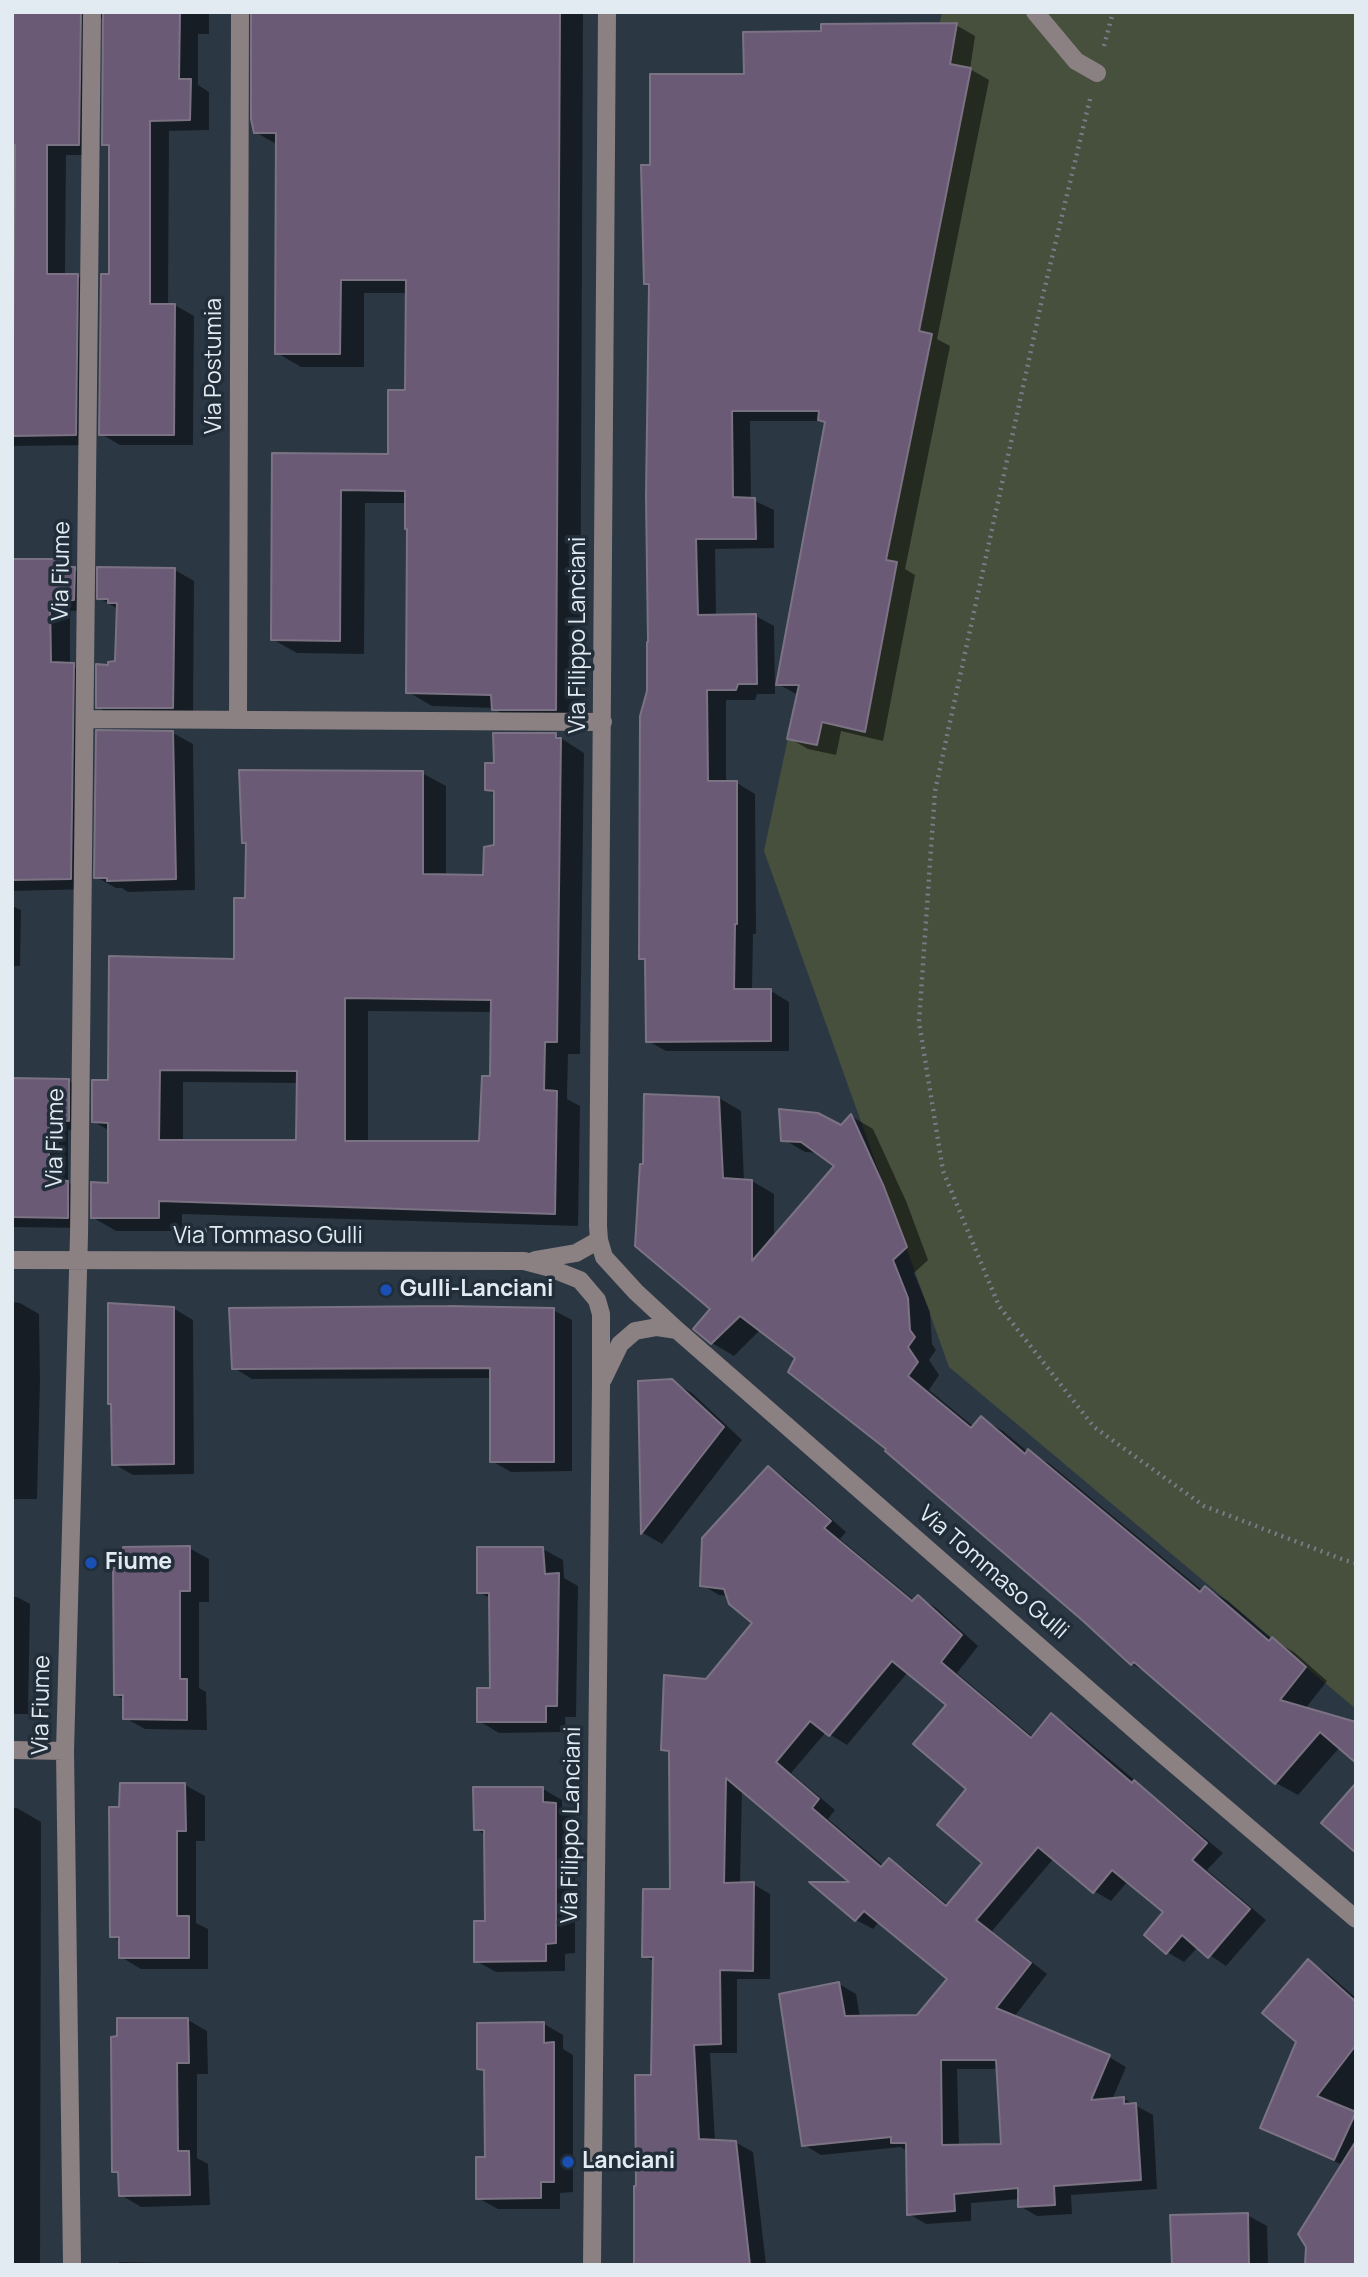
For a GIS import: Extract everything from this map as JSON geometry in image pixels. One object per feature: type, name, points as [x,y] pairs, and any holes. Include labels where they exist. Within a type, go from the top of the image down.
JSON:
[{"type":"street","name":"Via Fiume","points":[[72,2265],[65,1751],[79,1262],[92,12]]},
{"type":"street","name":"Via Postumia","points":[[238,720],[240,12]]},
{"type":"street","name":"Via Filippo Lanciani","points":[[601,1249],[607,12]]},
{"type":"street","points":[[1035,12],[1076,61],[1097,73]]},
{"type":"street","points":[[85,719],[603,722]]},
{"type":"street","name":"Via Tommaso Gulli","points":[[12,1260],[524,1261],[601,1249],[636,1292],[677,1330],[1153,1746],[1356,1919]]},
{"type":"street","name":"Via Tommaso Gulli","points":[[524,1261],[547,1266],[580,1280],[597,1300],[600,1314]]},
{"type":"street","name":"Via Filippo Lanciani","points":[[592,2265],[600,1314]]},
{"type":"street","name":"Via Filippo Lanciani","points":[[601,1385],[620,1344],[635,1331],[657,1327],[677,1330]]},
{"type":"street","points":[[12,1750],[65,1751]]},
{"type":"path","points":[[1113,12],[1043,295],[935,791],[919,1022],[943,1171],[999,1306],[1094,1427],[1203,1506],[1356,1563]]},
{"type":"path","points":[[187,1231],[200,1228],[268,1230]]},
{"type":"green space","points":[[942,12],[1356,12],[1356,1709],[949,1367],[764,851]]},
{"type":"building","points":[[12,12],[81,12],[79,145],[47,145],[47,274],[78,274],[76,435],[12,436],[15,145],[12,145]]},
{"type":"building","points":[[103,12],[180,12],[179,79],[191,79],[190,120],[150,121],[150,304],[175,304],[174,435],[99,435],[101,274],[109,274],[109,145],[102,145]]},
{"type":"building","points":[[251,12],[560,12],[556,710],[492,710],[491,695],[406,693],[405,491],[341,490],[340,641],[271,640],[272,453],[388,454],[388,390],[405,390],[406,280],[341,280],[340,354],[275,354],[276,133],[254,133],[251,119]]},
{"type":"building","points":[[957,23],[950,64],[971,68],[919,331],[932,334],[886,560],[897,562],[865,732],[822,722],[817,745],[787,739],[799,685],[776,685],[825,422],[818,420],[819,411],[732,411],[733,497],[755,498],[756,539],[696,539],[698,615],[756,614],[757,684],[738,684],[736,690],[707,690],[708,781],[737,781],[734,989],[771,989],[771,1041],[646,1042],[645,959],[639,959],[640,716],[647,691],[648,642],[646,496],[649,284],[644,284],[641,165],[650,165],[650,74],[744,74],[743,32],[821,31],[821,24]]},
{"type":"building","points":[[12,559],[60,559],[60,567],[75,567],[74,600],[50,601],[51,662],[74,663],[71,879],[12,880]]},
{"type":"building","points":[[97,567],[175,568],[173,708],[96,708],[96,664],[108,665],[108,662],[115,661],[117,603],[108,603],[108,599],[97,599]]},
{"type":"building","points":[[96,730],[173,731],[176,879],[107,881],[107,878],[94,878]]},
{"type":"building","points":[[493,733],[556,733],[556,738],[561,738],[557,1042],[545,1042],[544,1090],[557,1091],[555,1214],[159,1201],[159,1218],[91,1218],[91,1182],[108,1183],[108,1123],[92,1122],[92,1080],[108,1080],[109,956],[234,959],[234,898],[245,898],[246,843],[242,843],[239,770],[423,771],[423,874],[483,875],[484,847],[494,845],[494,791],[485,790],[485,763],[494,763]],"holes":[[[345,998],[491,1000],[490,1076],[482,1076],[479,1141],[345,1141]],[[160,1070],[297,1071],[296,1140],[159,1140]]]},
{"type":"building","points":[[12,1078],[69,1079],[69,1121],[49,1119],[49,1179],[68,1181],[68,1218],[12,1217]]},
{"type":"building","points":[[644,1094],[719,1097],[723,1178],[752,1180],[752,1261],[834,1166],[801,1142],[781,1141],[779,1109],[818,1113],[841,1125],[851,1114],[907,1247],[893,1260],[908,1298],[910,1330],[915,1337],[908,1347],[918,1362],[908,1376],[971,1428],[981,1416],[1025,1454],[1028,1449],[1200,1592],[1205,1586],[1269,1641],[1272,1637],[1306,1667],[1280,1700],[1356,1722],[1356,1763],[1320,1732],[1275,1784],[1134,1662],[1131,1665],[885,1451],[886,1449],[788,1372],[795,1358],[740,1316],[711,1344],[693,1329],[710,1309],[635,1246],[640,1164],[643,1164]]},
{"type":"building","points":[[108,1303],[174,1307],[174,1464],[112,1465],[111,1404],[108,1404]]},
{"type":"building","points":[[229,1308],[554,1308],[554,1462],[490,1462],[490,1368],[232,1369]]},
{"type":"building","points":[[672,1379],[724,1427],[641,1534],[638,1381]]},
{"type":"building","points":[[768,1466],[831,1521],[824,1528],[912,1601],[918,1595],[962,1635],[941,1662],[1031,1738],[1051,1713],[1207,1843],[1192,1860],[1250,1909],[1208,1958],[1182,1935],[1166,1954],[1144,1935],[1163,1912],[1112,1870],[1093,1893],[1038,1847],[976,1920],[1031,1963],[996,2008],[1110,2055],[1091,2100],[1124,2097],[1124,2104],[1136,2103],[1141,2180],[1054,2186],[1055,2205],[1018,2207],[1018,2188],[954,2194],[955,2211],[907,2215],[906,2143],[891,2143],[891,2137],[802,2146],[779,1994],[839,1982],[845,2016],[917,2015],[947,1979],[864,1911],[855,1921],[809,1882],[849,1882],[726,1778],[724,1883],[754,1882],[753,1971],[720,1970],[721,2044],[694,2045],[699,2139],[736,2141],[750,2265],[634,2265],[635,2075],[651,2075],[653,1957],[642,1957],[643,1889],[670,1889],[669,1751],[661,1750],[664,1675],[706,1679],[752,1623],[729,1604],[724,1589],[700,1586],[702,1538]],"holes":[[[892,1661],[946,1705],[913,1744],[966,1789],[937,1825],[982,1863],[946,1906],[889,1858],[881,1867],[812,1808],[819,1799],[776,1762],[810,1721],[829,1736]],[[941,2060],[996,2060],[1001,2144],[942,2145]]]},
{"type":"building","points":[[190,1546],[190,1591],[180,1591],[180,1679],[187,1679],[187,1720],[123,1719],[123,1695],[114,1695],[113,1568],[123,1568],[123,1547]]},
{"type":"building","points":[[477,1547],[543,1547],[545,1574],[559,1573],[557,1706],[546,1706],[546,1722],[477,1722],[477,1688],[490,1688],[489,1593],[477,1593]]},
{"type":"building","points":[[120,1783],[185,1783],[186,1831],[177,1831],[177,1916],[189,1916],[189,1958],[119,1958],[119,1937],[110,1937],[109,1807],[119,1807]]},
{"type":"building","points":[[1356,1783],[1356,1853],[1321,1823]]},
{"type":"building","points":[[473,1787],[543,1787],[543,1802],[556,1803],[556,1943],[546,1944],[546,1961],[474,1962],[474,1921],[485,1921],[484,1830],[474,1830]]},
{"type":"building","points":[[1308,1959],[1356,2002],[1356,2045],[1317,2096],[1356,2112],[1334,2160],[1260,2128],[1296,2042],[1262,2013]]},
{"type":"building","points":[[117,2018],[188,2018],[189,2063],[177,2063],[178,2151],[189,2151],[190,2195],[119,2196],[118,2172],[112,2172],[111,2037],[117,2036]]},
{"type":"building","points":[[544,2022],[544,2043],[554,2042],[554,2182],[541,2182],[541,2198],[476,2199],[476,2157],[485,2157],[484,2070],[477,2069],[477,2023]]},
{"type":"building","points":[[1356,2141],[1356,2265],[1305,2265],[1306,2247],[1298,2234]]},
{"type":"building","points":[[1248,2213],[1249,2265],[1172,2265],[1170,2215]]},
{"type":"place","name":"Gulli-Lanciani","points":[[386,1290]]},
{"type":"place","name":"Fiume","points":[[91,1563]]},
{"type":"place","name":"Lanciani","points":[[568,2162]]}]
